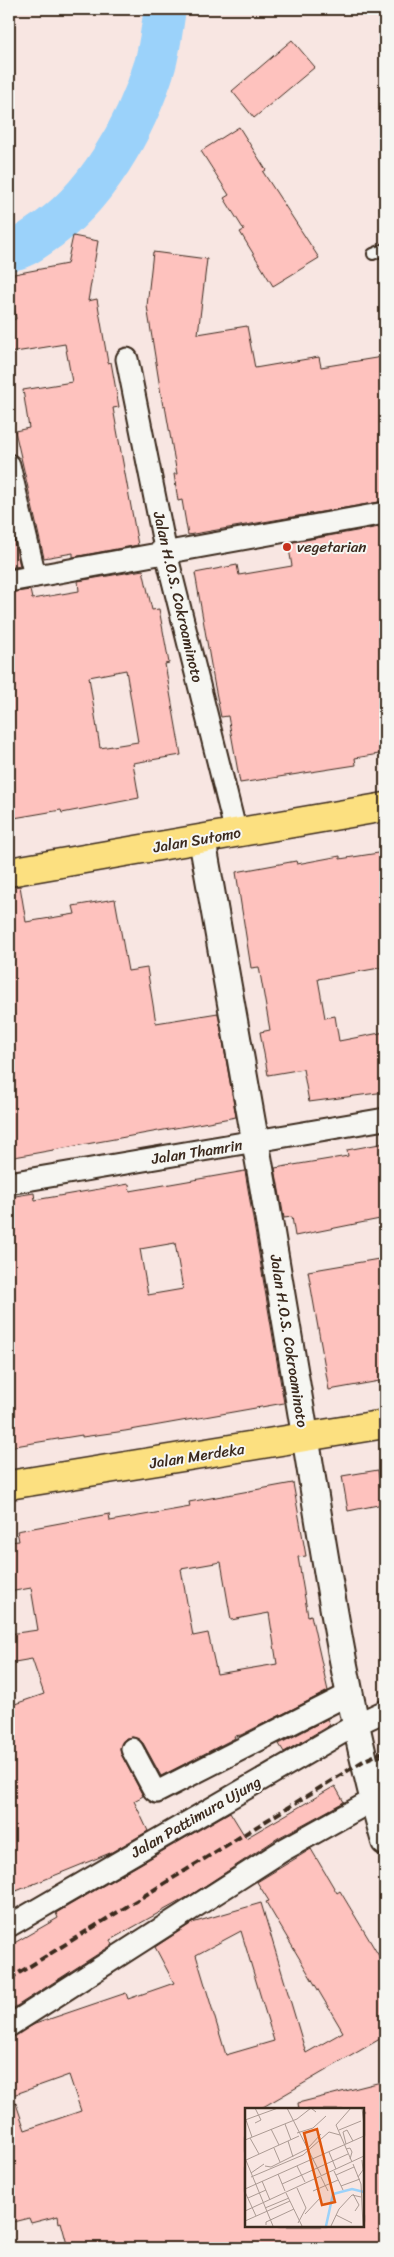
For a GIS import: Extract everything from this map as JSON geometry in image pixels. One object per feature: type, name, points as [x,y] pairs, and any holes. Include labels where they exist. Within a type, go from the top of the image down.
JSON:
[{"type":"main road","name":"Jalan Sutomo","points":[[9,872],[385,807]]},
{"type":"main road","name":"Jalan Merdeka","points":[[9,1485],[306,1439],[385,1424]]},
{"type":"street","name":"Jalan H.O.S. Cokroaminoto","points":[[127,359],[166,553],[236,833]]},
{"type":"street","points":[[9,465],[35,576]]},
{"type":"street","points":[[9,581],[385,513]]},
{"type":"street","name":"Jalan H.O.S. Cokroaminoto","points":[[202,839],[256,1142],[330,1590],[357,1724],[377,1771],[373,1800],[385,1842]]},
{"type":"street","name":"Jalan Thamrin","points":[[9,1183],[385,1119]]},
{"type":"street","points":[[132,1749],[154,1790],[157,1792],[351,1693]]},
{"type":"street","name":"Jalan Pattimura Ujung","points":[[9,1926],[357,1724],[385,1711]]},
{"type":"street","points":[[9,2026],[285,1849],[373,1800]]},
{"type":"lane","points":[[373,254],[385,249]]},
{"type":"building","points":[[292,40],[315,67],[254,118],[232,91]]},
{"type":"building","points":[[239,127],[266,170],[263,172],[319,258],[273,286],[240,232],[244,230],[224,198],[229,195],[201,151]]},
{"type":"building","points":[[73,236],[98,241],[88,301],[97,299],[108,363],[111,362],[119,407],[113,408],[138,545],[73,557],[73,553],[44,558],[15,431],[29,428],[23,390],[72,382],[65,344],[9,353],[9,320],[16,319],[9,275],[67,264]]},
{"type":"building","points":[[153,252],[207,259],[198,334],[247,326],[255,368],[319,357],[321,367],[382,357],[385,374],[385,501],[188,535],[182,500],[178,501],[174,474],[177,474],[165,406],[163,407],[147,306]]},
{"type":"building","points":[[9,519],[20,566],[9,568]]},
{"type":"building","points":[[385,526],[385,753],[355,758],[356,765],[240,783],[228,716],[221,717],[195,573],[237,565],[239,575],[292,566],[288,543]]},
{"type":"building","points":[[143,570],[152,610],[159,609],[169,663],[165,664],[181,755],[133,763],[139,798],[62,813],[61,810],[14,818],[9,790],[9,593],[30,590],[32,599],[79,591],[78,581]],"holes":[[[126,670],[138,742],[100,748],[89,677]]]},
{"type":"building","points":[[385,852],[385,967],[318,979],[325,1018],[335,1016],[339,1041],[385,1032],[385,1092],[309,1102],[303,1069],[268,1075],[260,1032],[270,1030],[259,967],[251,968],[236,872],[296,861],[297,864],[340,856],[340,859]]},
{"type":"building","points":[[20,886],[26,922],[75,914],[73,906],[115,899],[128,971],[147,968],[156,1023],[218,1013],[236,1117],[9,1158],[9,887]]},
{"type":"building","points":[[385,1143],[385,1218],[295,1236],[292,1217],[284,1218],[275,1168],[348,1156],[347,1150]]},
{"type":"building","points":[[245,1171],[284,1403],[125,1431],[82,1437],[82,1435],[9,1447],[9,1197],[34,1193],[35,1200],[129,1184],[130,1191]],"holes":[[[175,1243],[183,1289],[148,1295],[140,1249]]]},
{"type":"building","points":[[385,1258],[385,1380],[329,1390],[308,1271]]},
{"type":"building","points":[[378,1470],[383,1504],[348,1511],[342,1476]]},
{"type":"building","points":[[293,1483],[306,1556],[298,1557],[308,1616],[311,1615],[328,1691],[241,1735],[234,1736],[235,1738],[161,1776],[143,1743],[133,1737],[126,1738],[120,1748],[121,1754],[143,1796],[134,1801],[148,1831],[110,1853],[9,1894],[9,1706],[44,1694],[32,1659],[9,1663],[9,1634],[38,1630],[31,1588],[9,1592],[9,1542],[19,1541],[17,1531],[109,1514],[110,1521],[190,1507],[189,1502]],"holes":[[[221,1562],[231,1620],[269,1613],[277,1664],[217,1674],[208,1633],[193,1636],[181,1569]]]},
{"type":"building","points":[[327,1719],[330,1725],[284,1752],[279,1744]]},
{"type":"building","points":[[335,1786],[344,1802],[278,1838],[191,1895],[110,1940],[112,1945],[9,2011],[9,1946],[58,1918],[56,1913],[230,1812],[246,1838]]},
{"type":"building","points":[[311,1849],[337,1893],[340,1891],[385,1966],[385,2036],[261,2108],[245,2108],[245,2227],[364,2227],[364,2108],[299,2108],[298,2103],[385,2081],[385,2248],[68,2248],[58,2216],[31,2223],[29,2218],[9,2223],[9,2038],[35,2024],[126,1993],[128,1999],[174,1983],[155,1947],[192,1923],[261,1903],[306,2053],[343,2032],[266,1902],[269,1901],[257,1882]],"holes":[[[241,1931],[274,2041],[226,2055],[196,1955]],[[69,2075],[81,2111],[25,2130],[13,2095]]]},
{"type":"waterway","points":[[9,250],[28,243],[59,221],[78,203],[111,161],[125,137],[147,89],[157,58],[165,9]]},
{"type":"railway","points":[[9,1979],[365,1760],[385,1751]]},
{"type":"place","name":"vegetarian","points":[[287,547]]}]
